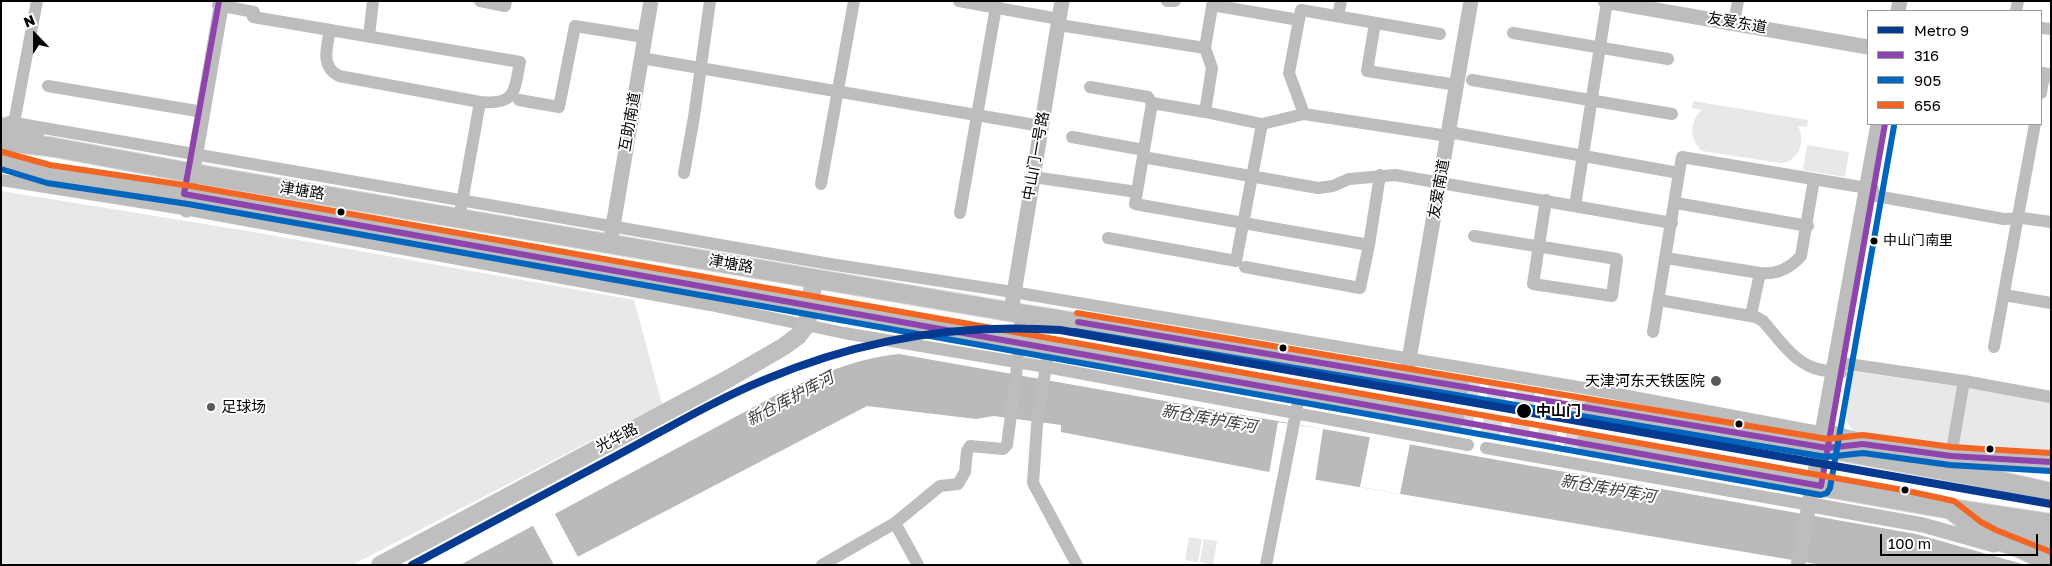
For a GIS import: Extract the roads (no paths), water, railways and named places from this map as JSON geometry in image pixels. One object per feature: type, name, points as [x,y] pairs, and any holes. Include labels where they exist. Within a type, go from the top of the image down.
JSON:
[{"type":"highway","points":[[1824,440],[2051,493]]},
{"type":"highway","points":[[1976,476],[2051,480]]},
{"type":"highway","points":[[1816,485],[1951,509],[2051,524]]},
{"type":"highway","points":[[1951,509],[2007,530],[2051,541]]},
{"type":"highway","points":[[1951,509],[1976,529],[1992,538],[2019,547],[2049,561]]},
{"type":"main road","name":"津塘路","points":[[5,128],[52,147],[190,172],[461,209],[611,235],[814,279],[1016,313],[1408,368],[1460,387]]},
{"type":"main road","name":"津塘路","points":[[1,160],[48,174],[185,202],[810,304],[1018,342],[1048,358],[1300,392],[1455,419]]},
{"type":"main road","points":[[1,170],[48,174]]},
{"type":"main road","points":[[807,324],[814,279]]},
{"type":"main road","name":"光华路","points":[[380,565],[726,380],[783,347],[798,336],[807,324]]},
{"type":"main road","points":[[1592,409],[1952,456],[2051,462]]},
{"type":"main road","points":[[1586,442],[1816,485]]},
{"type":"street","points":[[37,1],[5,128],[193,154],[461,209],[480,102]]},
{"type":"street","points":[[369,36],[374,1]]},
{"type":"street","points":[[480,1],[505,6],[506,1]]},
{"type":"street","name":"互助南道","points":[[611,235],[651,1]]},
{"type":"street","points":[[684,173],[710,1]]},
{"type":"street","points":[[821,184],[836,92],[854,1]]},
{"type":"street","points":[[959,1],[996,4],[1059,22],[1205,48]]},
{"type":"street","name":"中山门一号路","points":[[1016,313],[1013,292],[1062,1]]},
{"type":"street","points":[[1167,1],[1175,1]]},
{"type":"street","points":[[1338,16],[1341,1]]},
{"type":"street","name":"友爱南道","points":[[1408,368],[1471,1]]},
{"type":"street","points":[[1734,23],[1738,1]]},
{"type":"street","points":[[1575,206],[1600,48],[1611,2]]},
{"type":"street","name":"友爱东道","points":[[1611,2],[1867,47]]},
{"type":"street","points":[[185,202],[220,3],[254,12],[253,17],[520,62],[514,92],[496,104],[339,76],[329,69],[327,64],[326,58],[330,30]]},
{"type":"street","points":[[1204,112],[1212,68],[1205,48],[1212,3],[1299,20]]},
{"type":"street","points":[[960,213],[996,4]]},
{"type":"street","points":[[1304,114],[1289,73],[1301,10],[1440,34]]},
{"type":"street","points":[[1375,23],[1367,71],[1457,85]]},
{"type":"street","points":[[518,100],[559,107],[575,26],[644,37]]},
{"type":"street","points":[[1513,33],[1668,59]]},
{"type":"street","points":[[641,58],[1042,126]]},
{"type":"street","points":[[2042,88],[2045,75]]},
{"type":"street","points":[[1472,80],[1672,114]]},
{"type":"street","points":[[48,86],[201,112]]},
{"type":"street","points":[[1090,87],[1148,97],[1152,103],[1135,204],[1369,245]]},
{"type":"street","points":[[1152,103],[1262,124],[1304,114],[1448,134],[1680,173]]},
{"type":"street","points":[[1108,238],[1236,261],[1262,124]]},
{"type":"street","points":[[1807,565],[1812,509],[1869,192],[1878,125]]},
{"type":"street","points":[[1869,192],[1885,125]]},
{"type":"street","points":[[1994,347],[2035,125]]},
{"type":"street","points":[[1072,137],[1143,154],[1318,188],[1333,186],[1349,179],[1380,175],[1404,176],[1672,223]]},
{"type":"street","points":[[1653,332],[1676,203],[1682,157],[1814,179],[2004,219],[2022,218],[2051,222]]},
{"type":"street","points":[[1245,267],[1360,288],[1380,175]]},
{"type":"street","points":[[1032,177],[1137,192]]},
{"type":"street","points":[[1666,258],[1770,275],[1781,271],[1802,256],[1814,179]]},
{"type":"street","points":[[1,180],[185,202],[807,324],[844,333],[1016,362],[1048,358],[1296,413],[1468,445]]},
{"type":"street","points":[[1474,236],[1539,247],[1617,259],[1612,296],[1533,284],[1539,247],[1546,200]]},
{"type":"street","points":[[1676,203],[1808,226]]},
{"type":"street","points":[[611,235],[830,264],[1013,292],[1408,368],[1596,390],[1824,440]]},
{"type":"street","points":[[1751,315],[1760,273]]},
{"type":"street","points":[[2004,295],[2051,303]]},
{"type":"street","points":[[1659,300],[1751,315],[1763,321],[1799,360],[1816,368],[1838,367],[1964,381],[2051,397]]},
{"type":"street","points":[[822,565],[895,523],[940,486],[958,484],[965,472],[967,451],[970,446],[1003,449],[1007,444],[1016,377],[1018,342],[1016,313]]},
{"type":"street","points":[[1048,358],[1037,425],[1033,483],[1077,565]]},
{"type":"street","points":[[1952,456],[1964,381]]},
{"type":"street","points":[[1266,565],[1300,392]]},
{"type":"street","points":[[1486,448],[1812,509],[1924,525],[2049,561]]},
{"type":"street","points":[[1798,565],[1812,509]]},
{"type":"street","points":[[895,523],[918,565]]},
{"type":"water","name":"新仓库护库河","points":[[899,354],[1916,534],[2026,565],[1822,565],[1264,471],[1061,432],[1061,425],[994,416],[976,419],[867,406],[562,565],[460,565],[776,395],[851,364],[867,359]]},
{"type":"tunnel","points":[[1460,387],[1592,409]]},
{"type":"tunnel","points":[[1455,419],[1586,442]]},
{"type":"metro line","name":"9","points":[[412,565],[708,406],[764,380],[836,354],[872,345],[909,337],[984,329],[1060,330],[2051,504]]},
{"type":"place","name":"中山门南里","points":[[1874,241]]},
{"type":"place","name":"天津河东天铁医院","points":[[1716,381]]},
{"type":"place","name":"足球场","points":[[211,407]]},
{"type":"place","name":"中山门","points":[[1524,411]]}]
